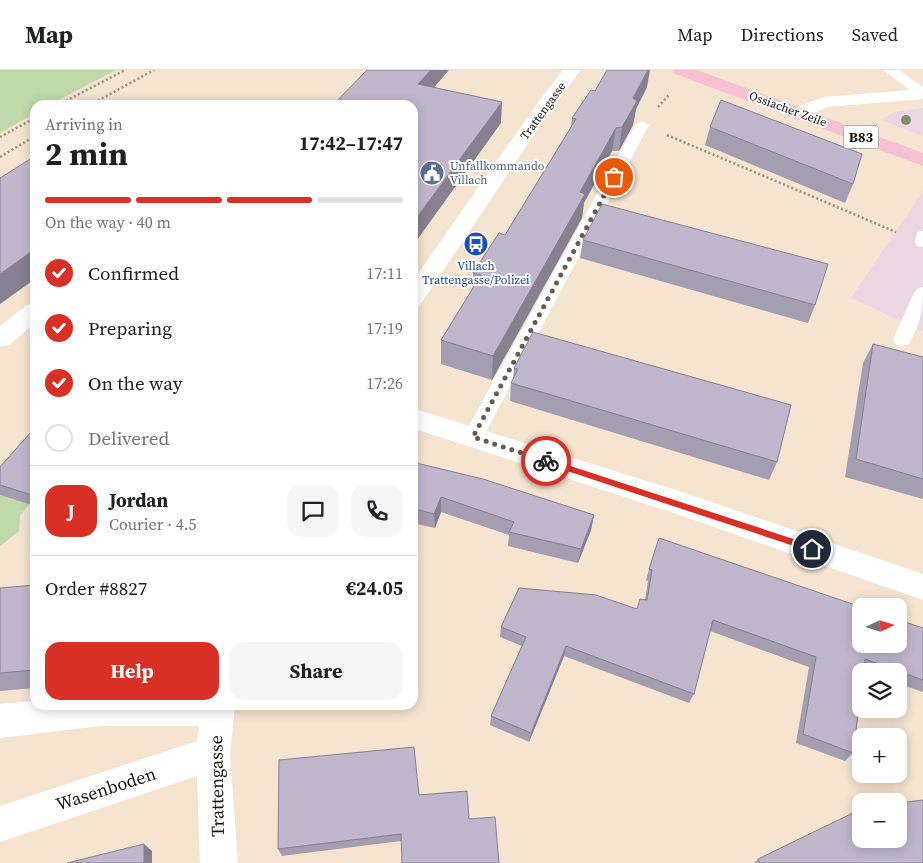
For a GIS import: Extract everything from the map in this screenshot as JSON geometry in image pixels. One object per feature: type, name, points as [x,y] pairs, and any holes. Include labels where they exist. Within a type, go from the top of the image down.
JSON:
[{"type":"main road","name":"Ossiacher Zeile","points":[[681,70],[923,160]]},
{"type":"street","name":"Trattengasse","points":[[418,291],[545,105],[572,70]]},
{"type":"street","points":[[799,113],[824,102],[923,94]]},
{"type":"street","points":[[0,339],[30,315]]},
{"type":"street","points":[[418,420],[682,504],[923,587]]},
{"type":"street","name":"Trattengasse","points":[[0,721],[100,710]]},
{"type":"street","name":"Trattengasse","points":[[218,710],[213,753],[219,863]]},
{"type":"street","name":"Wasenboden","points":[[0,824],[213,753]]},
{"type":"lane","points":[[890,70],[923,94]]},
{"type":"lane","points":[[473,437],[642,125]]},
{"type":"lane","points":[[902,339],[923,293]]},
{"type":"path","points":[[68,100],[125,70]]},
{"type":"path","points":[[99,100],[154,70]]},
{"type":"path","points":[[0,137],[30,121]]},
{"type":"path","points":[[642,125],[900,233],[923,239]]},
{"type":"path","points":[[0,157],[30,139]]},
{"type":"shaded area","points":[[923,108],[923,136],[881,120],[895,112]]},
{"type":"shaded area","points":[[923,191],[923,331],[851,298]]},
{"type":"green space","points":[[0,70],[116,70],[59,100],[30,100],[30,116],[0,133]]},
{"type":"green space","points":[[0,495],[29,504],[20,516],[19,531],[0,546]]},
{"type":"building","points":[[367,70],[431,70],[418,84],[502,102],[418,216],[418,100],[338,100]]},
{"type":"building","points":[[607,70],[648,70],[633,98],[637,101],[622,127],[616,128],[580,192],[585,194],[493,356],[441,340],[481,275],[473,273],[499,233],[505,235],[576,119],[572,118],[591,90],[595,91]]},
{"type":"building","points":[[721,100],[862,154],[853,184],[710,127]]},
{"type":"building","points":[[30,159],[30,253],[0,274],[0,178]]},
{"type":"building","points":[[602,204],[828,264],[815,305],[583,240]]},
{"type":"building","points":[[533,332],[791,405],[777,462],[511,383],[518,369],[514,368]]},
{"type":"building","points":[[873,344],[923,357],[923,479],[856,459]]},
{"type":"building","points":[[30,433],[30,494],[0,485],[0,467]]},
{"type":"building","points":[[418,463],[483,479],[594,515],[581,549],[509,532],[514,522],[441,497],[434,514],[418,510]]},
{"type":"building","points":[[659,538],[852,604],[852,653],[907,653],[908,623],[923,628],[923,680],[907,674],[907,663],[876,663],[865,659],[865,663],[852,663],[852,718],[858,718],[856,728],[852,728],[852,753],[803,734],[816,657],[713,620],[694,694],[566,646],[531,733],[491,716],[526,637],[501,627],[519,588],[596,595],[637,609],[640,599],[647,600],[652,570],[649,569]]},
{"type":"building","points":[[30,585],[30,670],[0,673],[0,588]]},
{"type":"building","points":[[414,747],[419,795],[467,791],[469,819],[495,817],[499,863],[402,863],[401,834],[278,849],[279,760]]},
{"type":"building","points":[[923,800],[923,863],[760,863],[758,859],[852,813],[852,848],[907,848],[907,802]]},
{"type":"building","points":[[144,844],[144,863],[67,863]]},
{"type":"way so far","points":[[546,461],[473,437],[614,177]]},
{"type":"place","name":"Unfallkommando Villach","points":[[432,173]]},
{"type":"place","name":"Villach Trattengasse/Polizei","points":[[476,244]]},
{"type":"route","points":[[546,461],[682,504],[812,549]]}]
